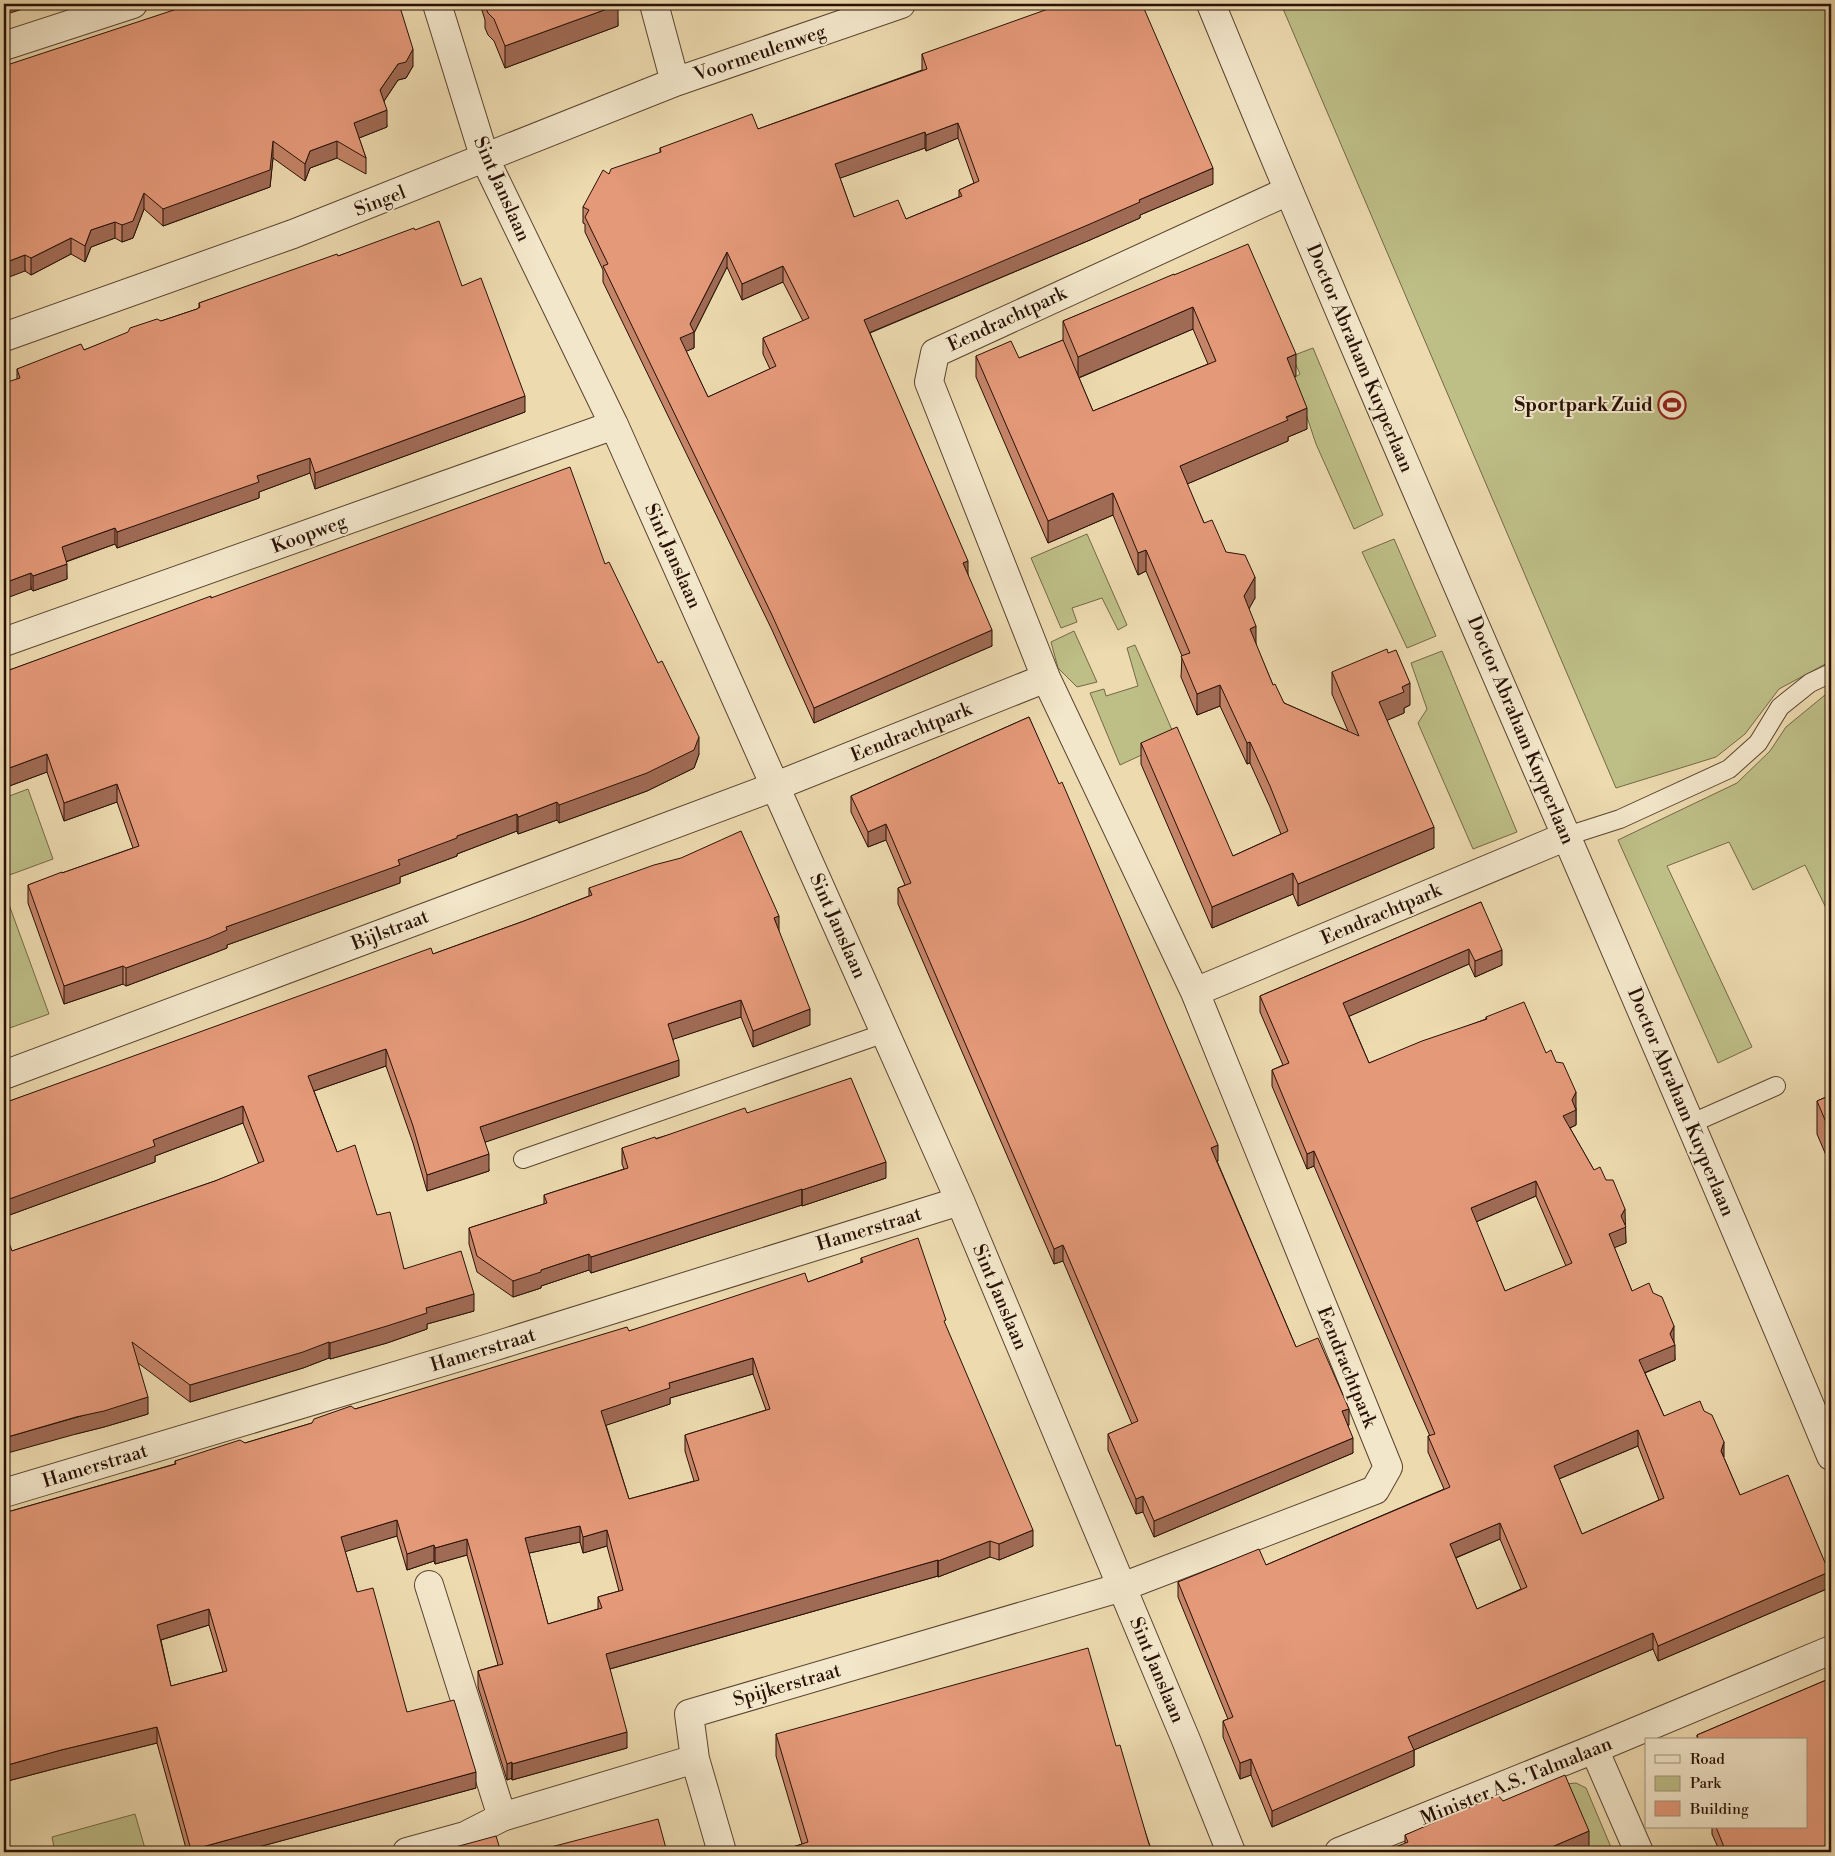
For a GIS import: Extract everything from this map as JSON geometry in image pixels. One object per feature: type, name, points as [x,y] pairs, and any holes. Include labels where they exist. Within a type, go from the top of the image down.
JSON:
[{"type":"street","points":[[4,46],[133,4]]},
{"type":"street","name":"Sint Janslaan","points":[[438,4],[485,159],[614,426],[960,1201],[1231,1852]]},
{"type":"street","points":[[654,4],[675,82]]},
{"type":"street","name":"Voormeulenweg","points":[[675,82],[901,4]]},
{"type":"street","name":"Doctor Abraham Kuyperlaan","points":[[1211,4],[1288,191],[1567,836],[1831,1456]]},
{"type":"street","name":"Singel","points":[[4,337],[294,234],[675,82]]},
{"type":"street","name":"Eendrachtpark","points":[[1122,1587],[1375,1490],[1388,1467],[1195,992],[1046,678],[929,382],[935,353],[1288,191]]},
{"type":"street","name":"Koopweg","points":[[4,642],[614,426]]},
{"type":"street","name":"Eendrachtpark","points":[[776,786],[1046,678]]},
{"type":"street","name":"Bijlstraat","points":[[4,1075],[776,786]]},
{"type":"street","name":"Eendrachtpark","points":[[1195,992],[1567,836]]},
{"type":"street","name":"Hamerstraat","points":[[4,1493],[489,1348],[960,1201]]},
{"type":"street","points":[[429,1585],[502,1817]]},
{"type":"street","name":"Spijkerstraat","points":[[695,1759],[689,1714],[1122,1587]]},
{"type":"street","name":"Minister A.S. Talmalaan","points":[[1339,1852],[1594,1750],[1831,1650]]},
{"type":"street","points":[[1594,1750],[1639,1852]]},
{"type":"street","points":[[406,1852],[465,1836],[502,1817],[695,1759],[722,1852]]},
{"type":"lane","points":[[1567,836],[1620,819],[1729,769],[1758,743],[1780,707],[1810,683],[1831,673]]},
{"type":"lane","points":[[523,1159],[885,1033]]},
{"type":"lane","points":[[1690,1124],[1776,1086]]},
{"type":"green space","name":"Sportpark Zuid","points":[[1281,4],[1831,4],[1831,661],[1779,689],[1745,734],[1716,757],[1616,788]]},
{"type":"green space","points":[[1313,348],[1383,515],[1354,529],[1316,444],[1294,378],[1300,374],[1292,356]]},
{"type":"green space","points":[[1087,534],[1127,625],[1118,630],[1102,598],[1072,608],[1077,622],[1061,628],[1031,558]]},
{"type":"green space","points":[[1394,539],[1436,636],[1407,648],[1362,552]]},
{"type":"green space","points":[[1074,631],[1097,682],[1077,687],[1058,668],[1051,642]]},
{"type":"green space","points":[[1135,645],[1176,739],[1120,765],[1090,693],[1104,689],[1106,696],[1138,686],[1127,648]]},
{"type":"green space","points":[[1442,651],[1517,832],[1473,849],[1418,723],[1427,709],[1411,663]]},
{"type":"green space","points":[[1831,690],[1831,908],[1827,910],[1805,865],[1753,890],[1729,842],[1667,866],[1752,1047],[1718,1063],[1618,840],[1737,783],[1770,751],[1786,727]]},
{"type":"green space","points":[[28,789],[53,859],[4,877],[4,798]]},
{"type":"green space","points":[[4,891],[49,1014],[4,1030]]},
{"type":"green space","points":[[1576,1783],[1586,1788],[1613,1852],[1585,1852],[1556,1785]]},
{"type":"green space","points":[[135,1814],[146,1852],[55,1852],[52,1837]]},
{"type":"building","points":[[192,4],[399,4],[413,49],[406,62],[398,64],[380,90],[387,110],[354,123],[366,158],[337,141],[310,151],[305,164],[273,141],[270,170],[163,209],[144,193],[133,221],[122,225],[115,222],[91,230],[85,246],[71,238],[31,258],[25,255],[4,263],[4,66]]},
{"type":"building","points":[[486,4],[618,5],[505,46],[494,19],[488,13]]},
{"type":"building","points":[[1062,4],[1142,4],[1213,168],[1139,200],[1140,202],[1090,224],[864,320],[968,561],[963,563],[992,630],[814,708],[772,615],[603,266],[608,264],[585,217],[589,210],[583,207],[603,170],[609,174],[611,169],[661,152],[660,148],[752,114],[758,129],[927,69],[922,54]],"holes":[[[958,123],[979,181],[959,190],[962,196],[906,219],[898,200],[854,217],[835,164],[925,132],[926,135]],[[727,252],[742,284],[783,266],[809,318],[763,338],[776,366],[708,397],[680,338],[694,332],[690,324]]]},
{"type":"building","points":[[439,221],[462,286],[481,278],[525,396],[315,473],[310,458],[257,476],[259,482],[117,532],[115,528],[62,547],[67,564],[33,576],[31,573],[4,583],[4,383],[20,378],[17,369],[81,344],[84,350],[128,332],[130,328],[157,319],[161,321],[197,309],[200,307],[199,303],[337,254],[338,256],[414,228],[415,230]]},
{"type":"building","points":[[1248,244],[1296,354],[1287,358],[1307,408],[1286,417],[1288,420],[1180,466],[1204,523],[1212,520],[1226,552],[1245,555],[1255,577],[1244,596],[1256,626],[1250,629],[1273,685],[1275,684],[1284,703],[1359,736],[1332,672],[1387,649],[1388,653],[1396,650],[1410,683],[1402,687],[1404,692],[1379,702],[1434,827],[1298,884],[1293,873],[1212,907],[1141,743],[1177,727],[1233,856],[1288,831],[1270,786],[1250,742],[1247,743],[1220,685],[1197,694],[1181,656],[1190,653],[1146,550],[1138,553],[1113,493],[1048,521],[976,356],[1011,341],[1019,358],[1063,340],[1093,411],[1216,361],[1193,307],[1078,357],[1063,321]]},
{"type":"building","points":[[570,467],[605,564],[609,562],[658,663],[662,661],[699,737],[694,750],[647,773],[559,805],[557,802],[518,817],[517,814],[457,836],[457,838],[398,860],[400,865],[226,927],[227,930],[209,938],[126,968],[123,966],[64,986],[28,885],[139,846],[117,784],[64,803],[47,754],[4,770],[4,672]]},
{"type":"building","points":[[1029,717],[1059,784],[1062,782],[1218,1145],[1211,1148],[1296,1347],[1318,1338],[1349,1409],[1342,1411],[1353,1438],[1154,1521],[1143,1496],[1136,1499],[1108,1434],[1138,1421],[1063,1245],[1054,1249],[898,888],[911,883],[886,824],[868,832],[851,796]]},
{"type":"building","points":[[741,831],[779,916],[774,918],[810,1009],[753,1031],[741,1000],[668,1024],[679,1060],[480,1127],[489,1154],[427,1175],[413,1126],[386,1049],[308,1076],[337,1152],[355,1145],[377,1215],[390,1212],[404,1269],[461,1251],[474,1294],[426,1308],[427,1313],[387,1326],[190,1385],[132,1342],[148,1397],[4,1438],[4,1229],[12,1251],[215,1181],[264,1161],[243,1106],[153,1140],[155,1146],[4,1201],[4,1103],[431,948],[433,954],[524,921],[592,895],[589,888],[654,865],[681,858]]},
{"type":"building","points":[[1481,902],[1502,950],[1475,961],[1469,949],[1343,1003],[1369,1063],[1422,1041],[1487,1019],[1486,1017],[1524,1002],[1546,1053],[1551,1050],[1556,1062],[1563,1063],[1576,1092],[1572,1100],[1576,1110],[1563,1116],[1594,1170],[1600,1167],[1606,1180],[1613,1180],[1625,1209],[1621,1216],[1626,1227],[1609,1234],[1632,1291],[1649,1283],[1653,1293],[1662,1297],[1674,1326],[1670,1334],[1675,1345],[1639,1360],[1664,1416],[1700,1401],[1704,1411],[1712,1415],[1724,1442],[1721,1451],[1740,1495],[1788,1475],[1829,1572],[1658,1646],[1653,1633],[1408,1737],[1414,1750],[1272,1811],[1251,1759],[1240,1763],[1223,1721],[1233,1717],[1178,1582],[1259,1549],[1266,1565],[1450,1487],[1428,1436],[1435,1434],[1414,1384],[1314,1151],[1307,1154],[1272,1070],[1289,1063],[1260,996]],"holes":[[[1536,1181],[1572,1263],[1505,1291],[1471,1208]],[[1638,1430],[1664,1498],[1582,1534],[1554,1466]],[[1500,1523],[1527,1587],[1477,1609],[1450,1544]]]},
{"type":"building","points":[[851,1078],[886,1162],[591,1257],[589,1254],[513,1281],[477,1256],[469,1228],[547,1203],[544,1195],[628,1168],[622,1148],[655,1137],[656,1139],[745,1108],[747,1113]]},
{"type":"building","points":[[1831,1095],[1831,1134],[1817,1101]]},
{"type":"building","points":[[918,1238],[946,1320],[944,1321],[1033,1530],[999,1544],[990,1541],[938,1561],[606,1654],[627,1732],[507,1764],[478,1671],[503,1664],[467,1539],[435,1548],[434,1545],[407,1554],[397,1520],[341,1537],[357,1592],[373,1588],[407,1712],[454,1700],[476,1772],[191,1850],[157,1727],[4,1766],[4,1513],[176,1464],[175,1461],[240,1440],[245,1443],[312,1423],[314,1419],[351,1406],[355,1409],[627,1327],[629,1331],[805,1273],[808,1282],[863,1262],[861,1258]],"holes":[[[753,1358],[770,1409],[685,1435],[699,1480],[629,1499],[601,1411],[670,1388],[669,1383]],[[580,1526],[583,1537],[607,1530],[623,1590],[598,1597],[602,1608],[548,1624],[525,1538]],[[209,1609],[227,1671],[171,1686],[157,1625]]]},
{"type":"building","points":[[1088,1648],[1116,1746],[1120,1745],[1152,1852],[788,1852],[787,1849],[808,1842],[776,1734]]},
{"type":"building","points":[[1831,1678],[1831,1852],[1726,1852],[1716,1828],[1808,1828],[1808,1738],[1698,1738],[1697,1735]]},
{"type":"building","points":[[1565,1775],[1589,1831],[1540,1852],[1383,1852],[1408,1842],[1405,1835],[1498,1795],[1503,1801]]},
{"type":"building","points":[[658,1819],[667,1852],[532,1852]]},
{"type":"building","points":[[496,1836],[501,1852],[437,1852]]},
{"type":"place","name":"Sportpark Zuid","points":[[1672,405]]}]
